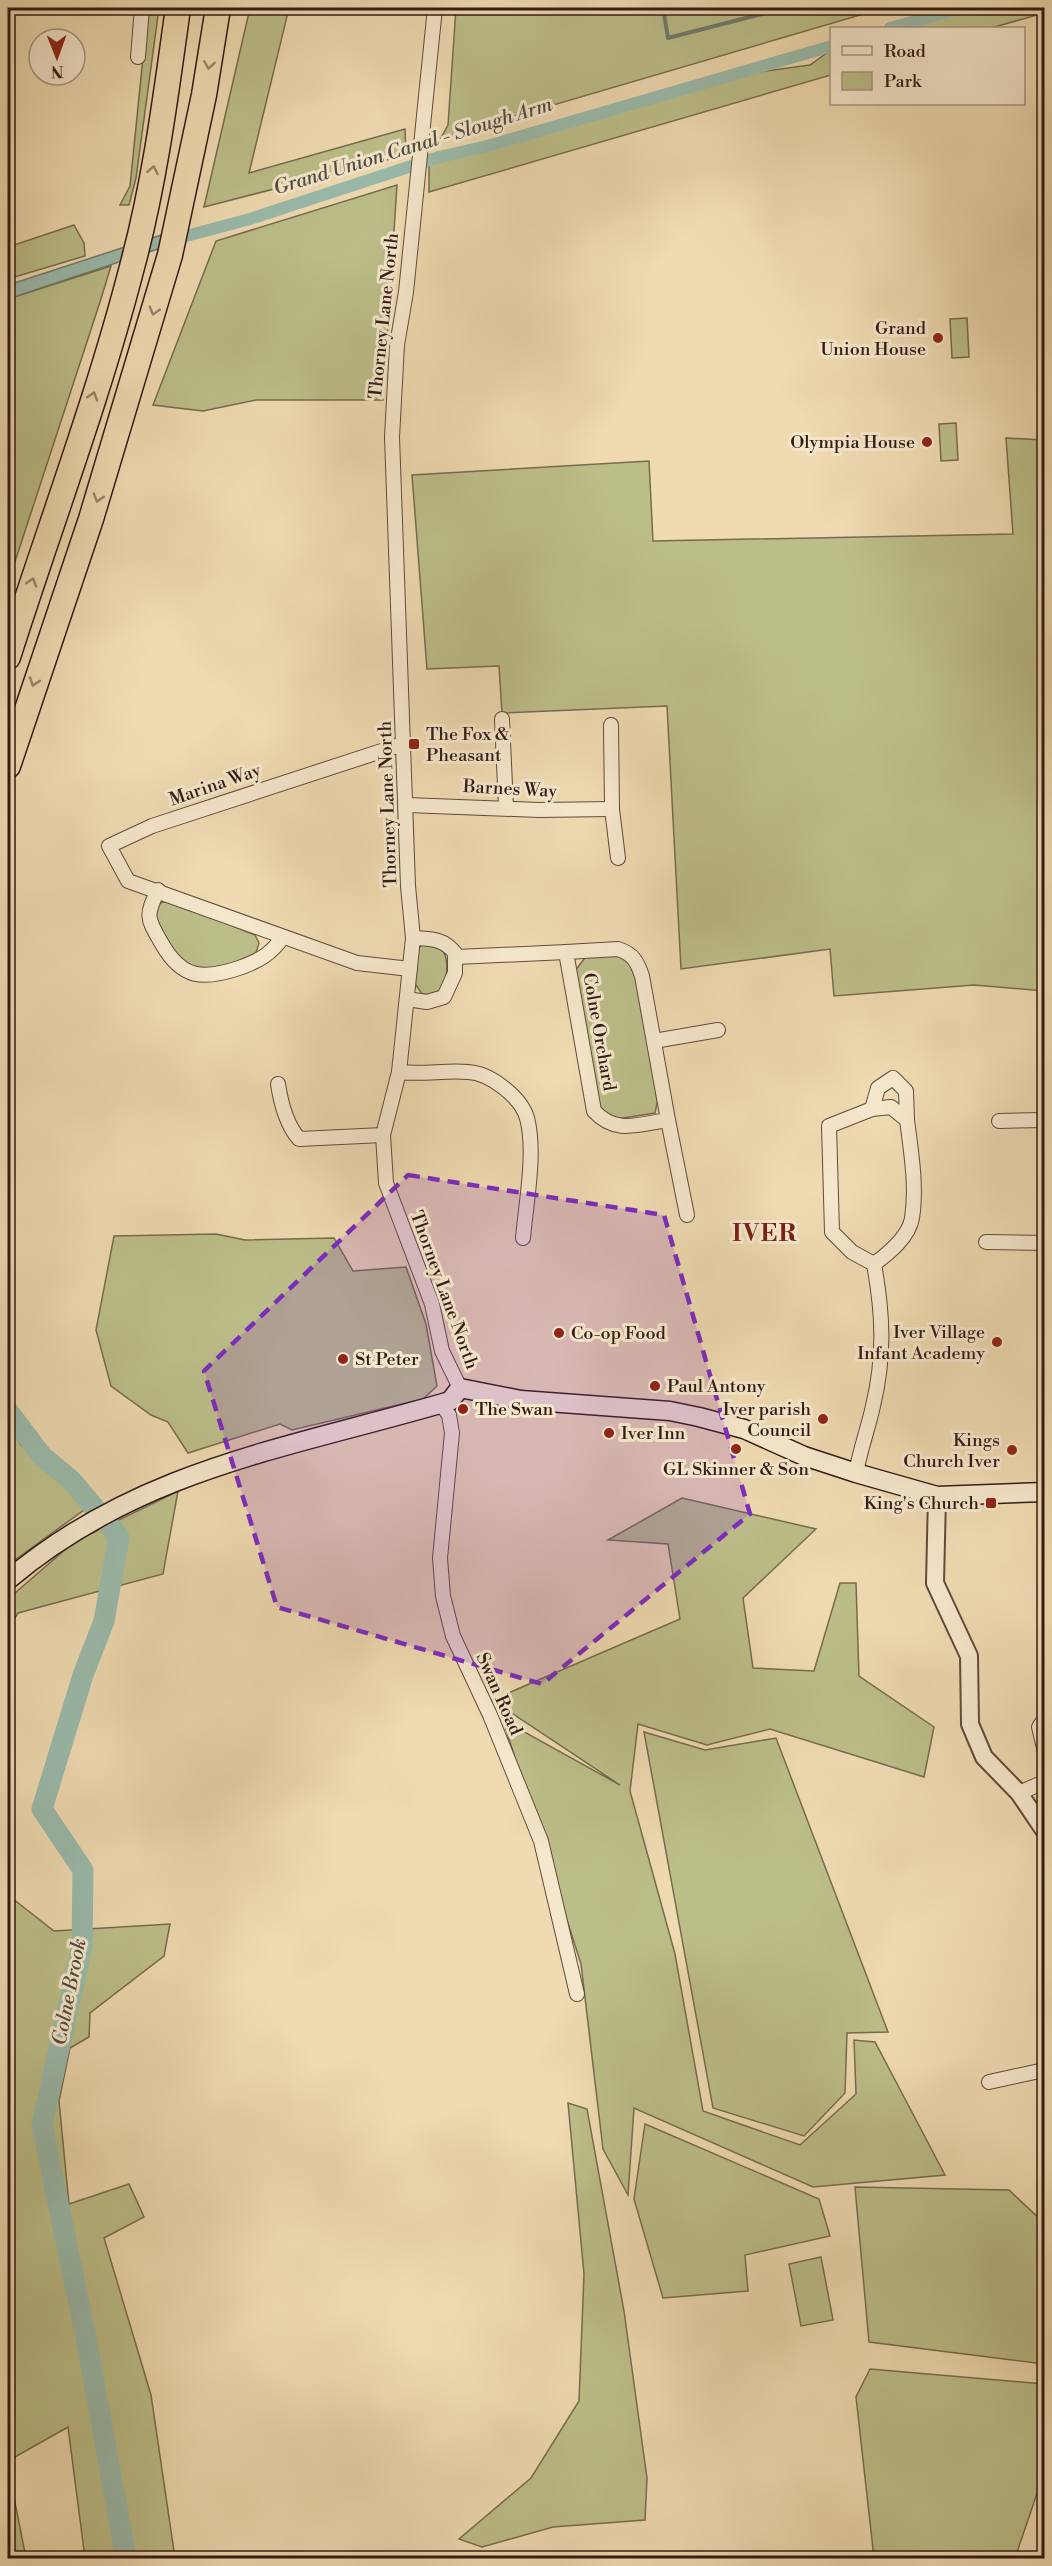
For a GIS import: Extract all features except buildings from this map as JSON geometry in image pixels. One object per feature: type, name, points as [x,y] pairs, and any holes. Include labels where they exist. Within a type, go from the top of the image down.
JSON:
[{"type":"highway","points":[[8,657],[95,390],[132,267],[160,135],[178,8]]},
{"type":"highway","points":[[8,766],[91,519],[170,255],[204,95],[218,8]]},
{"type":"main road","points":[[8,1580],[81,1528],[128,1502],[225,1462],[450,1401],[460,1388],[520,1400],[670,1411],[699,1417],[744,1429],[804,1456],[937,1496],[1044,1492]]},
{"type":"street","points":[[138,57],[142,8]]},
{"type":"street","name":"Thorney Lane North","points":[[435,8],[406,292],[397,345],[392,437],[407,805],[408,886],[413,938],[399,1072],[383,1135],[386,1183],[432,1304],[442,1351],[460,1388]]},
{"type":"street","points":[[502,719],[506,808]]},
{"type":"street","points":[[610,724],[612,809],[618,858]]},
{"type":"street","name":"Marina Way","points":[[158,890],[128,881],[109,846],[128,835],[172,818],[403,744]]},
{"type":"street","name":"Barnes Way","points":[[407,805],[612,809]]},
{"type":"street","points":[[283,937],[270,954],[249,964],[220,974],[191,973],[170,957],[149,922],[148,911],[158,890],[357,963],[410,969]]},
{"type":"street","points":[[407,999],[427,1002],[444,997],[455,973],[456,957],[448,945],[435,938],[413,938]]},
{"type":"street","name":"Colne Orchard","points":[[456,957],[618,949],[629,953],[637,962],[642,976],[687,1215]]},
{"type":"street","name":"Colne Orchard","points":[[566,952],[594,1112],[605,1123],[621,1126],[668,1120]]},
{"type":"street","points":[[654,1041],[718,1030]]},
{"type":"street","points":[[399,1072],[419,1074],[471,1072],[503,1085],[526,1117],[529,1150],[523,1238]]},
{"type":"street","points":[[872,1109],[878,1088],[892,1078],[906,1091],[912,1166],[912,1220],[895,1248],[874,1264]]},
{"type":"street","points":[[278,1084],[280,1101],[291,1130],[299,1139],[383,1135]]},
{"type":"street","points":[[874,1264],[852,1252],[832,1232],[829,1126],[872,1109],[891,1107],[907,1120]]},
{"type":"street","points":[[999,1121],[1044,1120]]},
{"type":"street","points":[[986,1242],[1044,1243]]},
{"type":"street","points":[[856,1473],[873,1406],[884,1344],[881,1303],[874,1264]]},
{"type":"street","name":"Swan Road","points":[[441,1404],[449,1415],[452,1433],[440,1558],[443,1596],[453,1636],[490,1715],[541,1841],[577,1994]]},
{"type":"street","points":[[937,1496],[935,1583],[969,1656],[970,1724],[984,1757],[1018,1793],[1044,1830]]},
{"type":"street","points":[[1044,1720],[1039,1727],[1044,1748]]},
{"type":"street","points":[[1018,1793],[1044,1782]]},
{"type":"street","points":[[989,2082],[1044,2070]]},
{"type":"highlighted area","points":[[408,1175],[664,1215],[750,1514],[542,1684],[277,1607],[204,1371]]},
{"type":"green space","points":[[148,8],[159,8],[136,178],[129,205],[120,205],[130,186]]},
{"type":"green space","points":[[250,8],[289,8],[249,173],[405,129],[406,155],[204,207]]},
{"type":"green space","points":[[456,8],[884,8],[441,138],[448,125]]},
{"type":"green space","points":[[977,8],[1044,8],[1044,13],[995,27],[907,27]]},
{"type":"green space","points":[[830,51],[830,75],[429,192],[429,165],[758,72],[810,65]]},
{"type":"green space","points":[[397,185],[383,400],[256,400],[203,411],[153,405],[216,241]]},
{"type":"green space","points":[[74,225],[84,243],[85,256],[8,279],[8,247]]},
{"type":"green space","points":[[111,266],[100,302],[8,583],[8,299]]},
{"type":"green space","points":[[967,318],[969,357],[952,358],[950,319]]},
{"type":"green space","points":[[956,423],[958,460],[941,461],[939,424]]},
{"type":"green space","points":[[1006,438],[1044,440],[1044,991],[974,985],[834,996],[830,949],[681,969],[667,706],[502,713],[499,666],[427,669],[412,475],[649,461],[653,541],[1013,534]]},
{"type":"green space","points":[[170,900],[255,935],[259,943],[255,956],[215,971],[192,968],[175,954],[153,915],[157,904]]},
{"type":"green space","points":[[422,945],[441,946],[446,958],[445,979],[435,995],[422,994],[414,982],[418,949]]},
{"type":"green space","points":[[623,954],[634,962],[658,1099],[655,1113],[610,1120],[599,1107],[575,971],[587,955]]},
{"type":"green space","points":[[216,1234],[245,1240],[334,1238],[353,1271],[406,1267],[426,1324],[437,1386],[423,1399],[292,1430],[280,1424],[188,1453],[168,1422],[151,1415],[111,1386],[96,1330],[114,1236]]},
{"type":"green space","points":[[8,1423],[21,1445],[67,1483],[84,1510],[8,1565]]},
{"type":"green space","points":[[178,1491],[163,1574],[18,1613],[8,1629],[8,1599],[74,1542]]},
{"type":"green space","points":[[682,1498],[816,1529],[743,1598],[753,1668],[814,1671],[840,1583],[856,1583],[859,1676],[934,1727],[924,1777],[770,1729],[707,1745],[638,1724],[630,1791],[675,1954],[703,2111],[800,2145],[856,2094],[854,2040],[875,2042],[945,2175],[813,2187],[634,2108],[628,2195],[603,2149],[581,1964],[503,1720],[620,1785],[492,1700],[680,1619],[668,1544],[608,1540]]},
{"type":"green space","points":[[644,1732],[705,1750],[776,1738],[888,2032],[847,2033],[845,2093],[804,2136],[713,2108]]},
{"type":"green space","points":[[8,1895],[54,1931],[170,1924],[164,1956],[90,2013],[89,2037],[70,2048],[59,2101],[69,2204],[129,2184],[144,2217],[104,2238],[151,2395],[175,2558],[85,2558],[68,2427],[8,2461],[8,2213],[14,2207],[8,2080]]},
{"type":"green space","points":[[568,2103],[587,2109],[624,2311],[647,2478],[645,2520],[553,2527],[482,2547],[459,2539],[531,2478],[579,2401],[584,2274]]},
{"type":"green space","points":[[645,2124],[819,2199],[830,2236],[745,2255],[748,2291],[663,2298],[634,2199]]},
{"type":"green space","points":[[855,2187],[1009,2190],[1044,2223],[1044,2364],[869,2342]]},
{"type":"green space","points":[[821,2257],[833,2320],[801,2326],[789,2264]]},
{"type":"green space","points":[[870,2369],[1044,2384],[1044,2473],[1015,2558],[874,2558],[856,2397]]},
{"type":"green space","points":[[8,2467],[26,2558],[8,2558]]},
{"type":"shaded area","points":[[174,231],[170,245],[8,299],[8,285]]},
{"type":"waterway","points":[[663,8],[668,38],[785,8]]},
{"type":"waterway","name":"Grand Union Canal - Slough Arm","points":[[894,27],[962,8]]},
{"type":"waterway","name":"Grand Union Canal - Slough Arm","points":[[171,240],[250,219],[439,157],[487,146],[830,47]]},
{"type":"waterway","name":"Colne Brook","points":[[8,1411],[42,1456],[71,1480],[119,1537],[104,1621],[83,1675],[42,1809],[83,1870],[82,1946],[42,2125],[86,2338],[126,2558]]},
{"type":"place","name":"Grand Union House","points":[[938,338]]},
{"type":"place","name":"Olympia House","points":[[927,442]]},
{"type":"place","name":"The Fox & Pheasant","points":[[414,744]]},
{"type":"place","name":"Co-op Food","points":[[559,1333]]},
{"type":"place","name":"Iver Village Infant Academy","points":[[997,1342]]},
{"type":"place","name":"St Peter","points":[[343,1359]]},
{"type":"place","name":"Paul Antony","points":[[655,1386]]},
{"type":"place","name":"The Swan","points":[[463,1409]]},
{"type":"place","name":"Iver parish Council","points":[[823,1419]]},
{"type":"place","name":"Iver Inn","points":[[609,1433]]},
{"type":"place","name":"GL Skinner & Son","points":[[736,1449]]},
{"type":"place","name":"Kings Church Iver","points":[[1012,1450]]},
{"type":"place","name":"King's Church","points":[[991,1503]]},
{"type":"district","name":"IVER","points":[[765,1234]]}]
